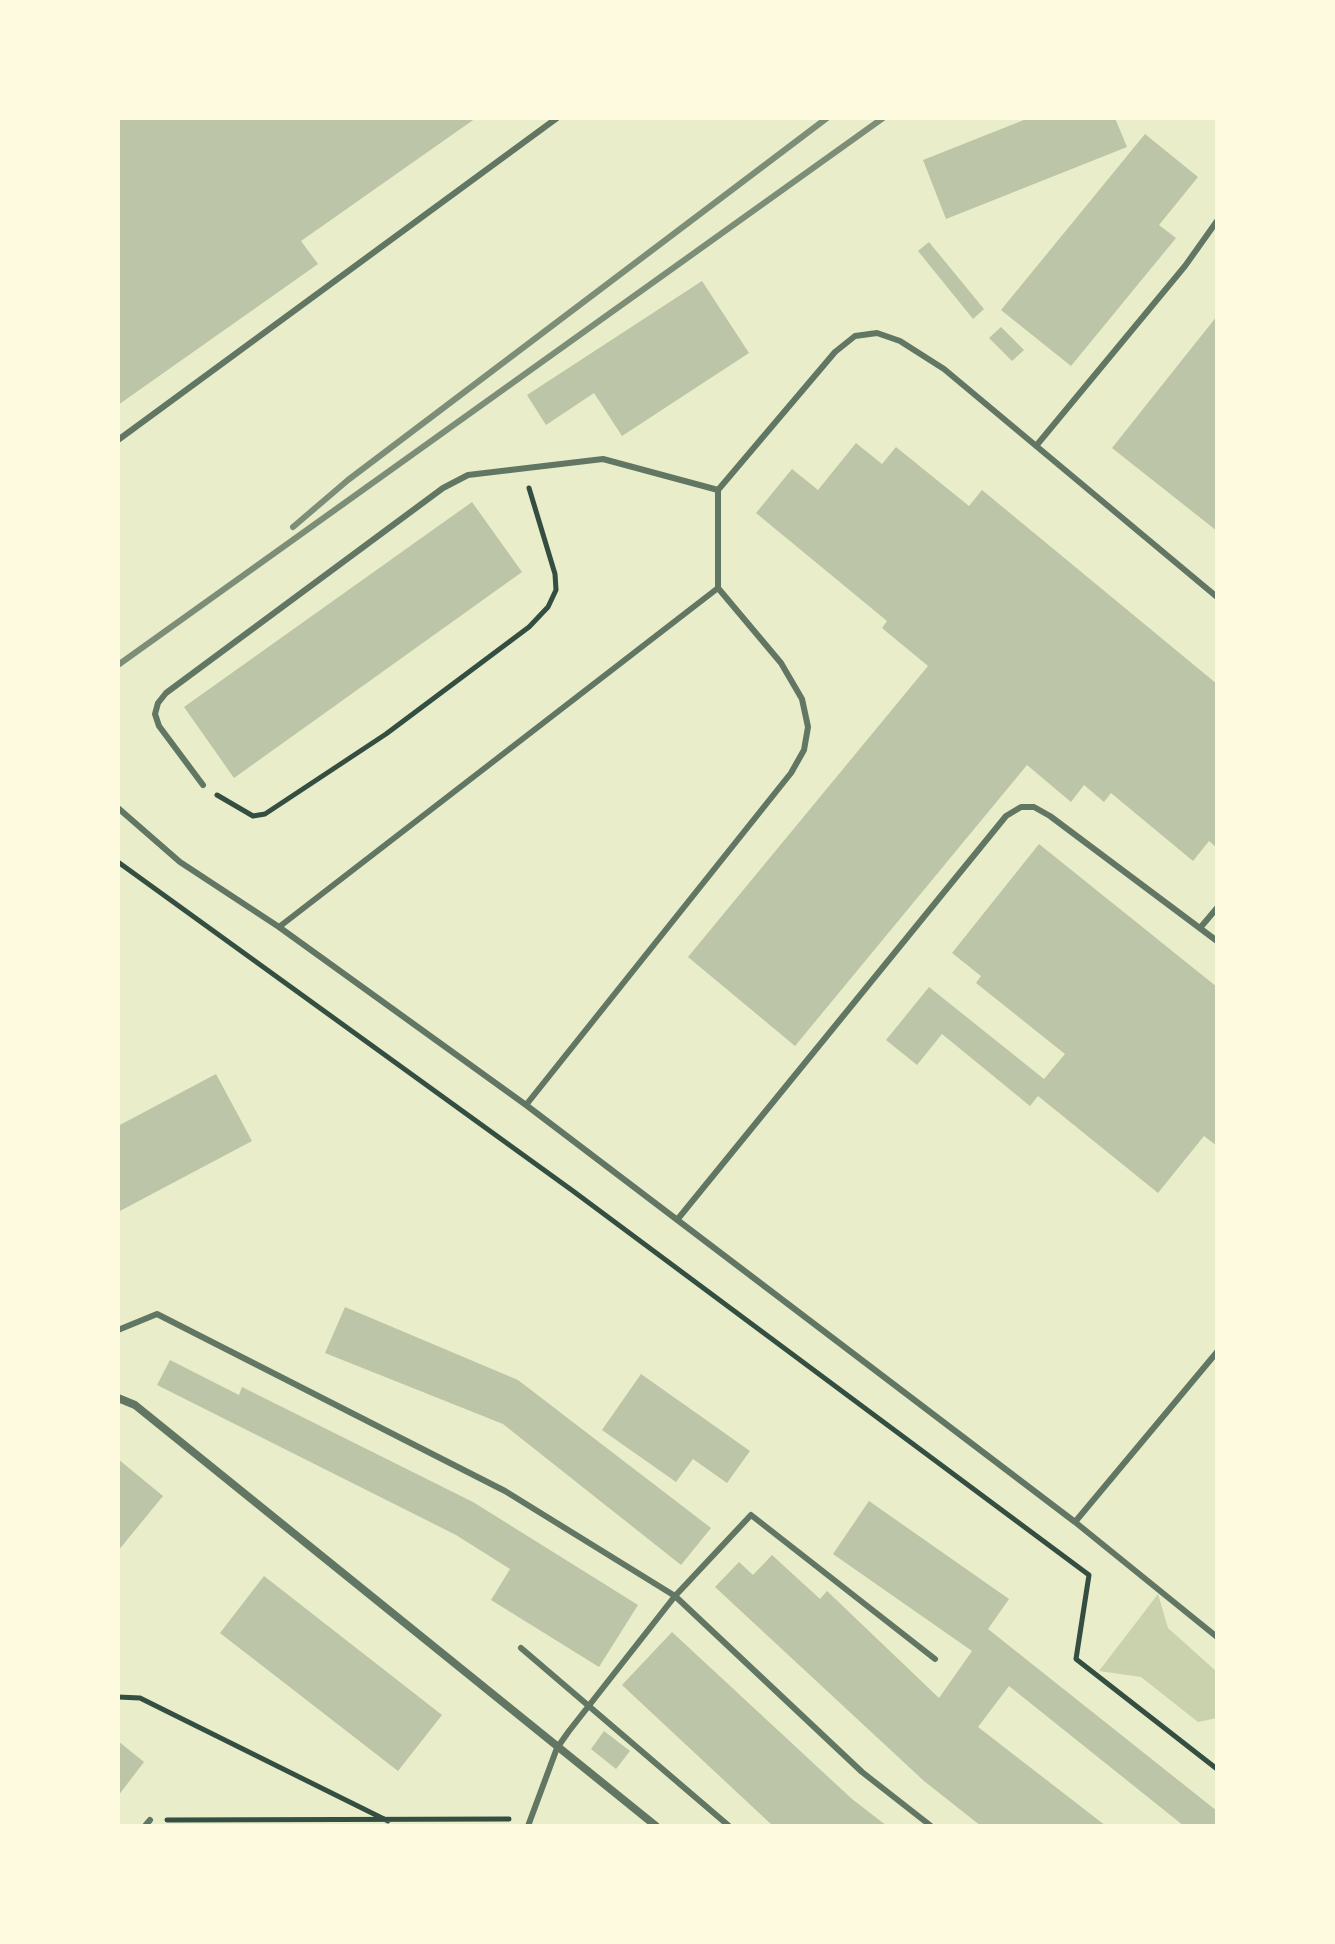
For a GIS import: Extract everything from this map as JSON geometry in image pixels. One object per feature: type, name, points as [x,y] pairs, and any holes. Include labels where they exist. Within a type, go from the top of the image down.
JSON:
[{"type":"street","points":[[118,1398],[135,1405],[656,1826]]},
{"type":"lane","points":[[118,440],[557,118]]},
{"type":"lane","points":[[1036,446],[1217,221]]},
{"type":"lane","points":[[526,1105],[791,773],[804,750],[808,727],[802,699],[781,663],[718,588],[718,490],[835,352],[855,336],[877,333],[900,341],[944,369],[1217,597]]},
{"type":"lane","points":[[203,785],[155,714],[166,693],[443,488],[468,475],[603,459],[718,490]]},
{"type":"lane","points":[[279,927],[718,588]]},
{"type":"lane","points":[[677,1220],[1006,816],[1021,807],[1034,807],[1050,816],[1217,941]]},
{"type":"lane","points":[[118,808],[180,862],[279,927],[526,1105],[1075,1522],[1217,1637]]},
{"type":"lane","points":[[1200,928],[1217,908]]},
{"type":"lane","points":[[118,1330],[157,1314],[505,1491],[675,1596],[862,1772],[931,1826]]},
{"type":"lane","points":[[1075,1522],[1217,1352]]},
{"type":"lane","points":[[530,1822],[557,1748],[675,1596],[751,1515],[935,1659]]},
{"type":"lane","points":[[521,1648],[729,1826]]},
{"type":"path","points":[[203,785],[253,816],[265,814],[386,734],[529,627],[548,607],[556,590],[555,574],[522,468]]},
{"type":"path","points":[[118,862],[573,1191],[1089,1575],[1076,1659],[1217,1769]]},
{"type":"path","points":[[118,1697],[140,1698],[389,1821]]},
{"type":"path","points":[[147,1823],[530,1822]]},
{"type":"green space","points":[[1158,1594],[1168,1628],[1217,1672],[1217,1718],[1198,1722],[1141,1677],[1099,1671]]},
{"type":"building","points":[[118,118],[476,118],[301,241],[318,264],[118,405]]},
{"type":"building","points":[[1029,118],[1115,118],[1127,147],[946,219],[923,160]]},
{"type":"building","points":[[1145,134],[1198,177],[1159,225],[1176,238],[1071,366],[1001,310]]},
{"type":"building","points":[[929,242],[984,309],[973,319],[918,251]]},
{"type":"building","points":[[702,281],[749,353],[622,436],[594,393],[546,425],[527,395]]},
{"type":"building","points":[[1217,316],[1217,531],[1112,448]]},
{"type":"building","points":[[1001,327],[1024,350],[1012,361],[989,338]]},
{"type":"building","points":[[856,443],[882,464],[896,447],[969,506],[982,490],[1217,684],[1217,848],[1209,841],[1193,861],[1111,793],[1104,802],[1084,785],[1071,802],[1027,765],[795,1046],[688,957],[928,666],[882,628],[887,621],[756,513],[792,469],[818,490]]},
{"type":"building","points":[[472,502],[522,572],[234,778],[184,707]]},
{"type":"building","points":[[1039,844],[1217,987],[1217,1146],[1204,1136],[1158,1193],[1038,1096],[1030,1106],[942,1034],[917,1065],[886,1040],[929,987],[1044,1079],[1065,1054],[976,983],[981,976],[952,953]]},
{"type":"building","points":[[216,1074],[252,1141],[118,1212],[118,1126]]},
{"type":"building","points":[[345,1307],[518,1380],[711,1528],[681,1565],[503,1424],[325,1353]]},
{"type":"building","points":[[170,1360],[239,1395],[242,1387],[473,1502],[638,1605],[599,1667],[491,1600],[510,1569],[456,1535],[157,1385]]},
{"type":"building","points":[[641,1374],[750,1451],[727,1483],[693,1459],[676,1482],[602,1430]]},
{"type":"building","points":[[118,1459],[163,1496],[118,1551]]},
{"type":"building","points":[[869,1501],[1009,1599],[988,1629],[1217,1811],[1217,1826],[1184,1826],[1009,1686],[978,1727],[1106,1826],[981,1826],[924,1781],[715,1587],[739,1562],[753,1575],[772,1555],[820,1599],[827,1591],[939,1698],[972,1651],[833,1554]]},
{"type":"building","points":[[264,1576],[442,1715],[398,1771],[220,1633]]},
{"type":"building","points":[[672,1632],[852,1799],[887,1826],[773,1826],[622,1685]]},
{"type":"building","points":[[604,1731],[630,1751],[616,1769],[591,1749]]},
{"type":"building","points":[[118,1741],[144,1762],[118,1796]]},
{"type":"railway","points":[[293,527],[348,480],[827,118]]},
{"type":"railway","points":[[118,665],[883,118]]}]
